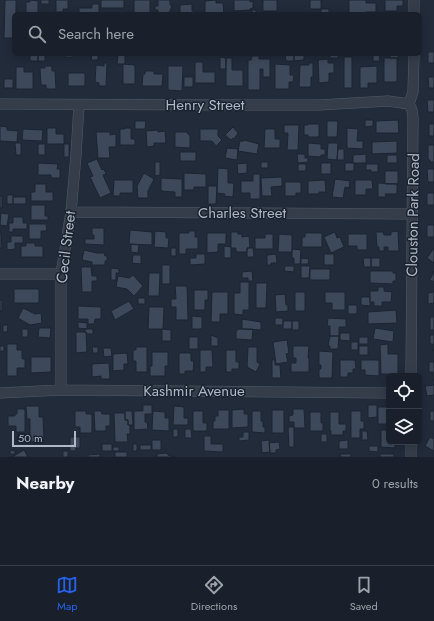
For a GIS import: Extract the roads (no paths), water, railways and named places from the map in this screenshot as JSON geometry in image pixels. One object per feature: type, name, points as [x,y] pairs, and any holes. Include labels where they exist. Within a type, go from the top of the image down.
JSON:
[{"type":"street","points":[[414,0],[414,12]]},
{"type":"street","name":"Clouston Park Road","points":[[411,373],[413,118],[412,110],[409,104],[413,92],[414,56]]},
{"type":"street","name":"Henry Street","points":[[0,104],[311,105],[388,101],[409,104]]},
{"type":"street","name":"Cecil Street","points":[[61,390],[61,274],[71,212],[79,105]]},
{"type":"street","name":"Charles Street","points":[[71,212],[413,214]]},
{"type":"street","points":[[0,274],[61,274]]},
{"type":"street","name":"Kashmir Avenue","points":[[0,393],[61,390],[386,393]]},
{"type":"street","points":[[411,445],[411,457]]}]
